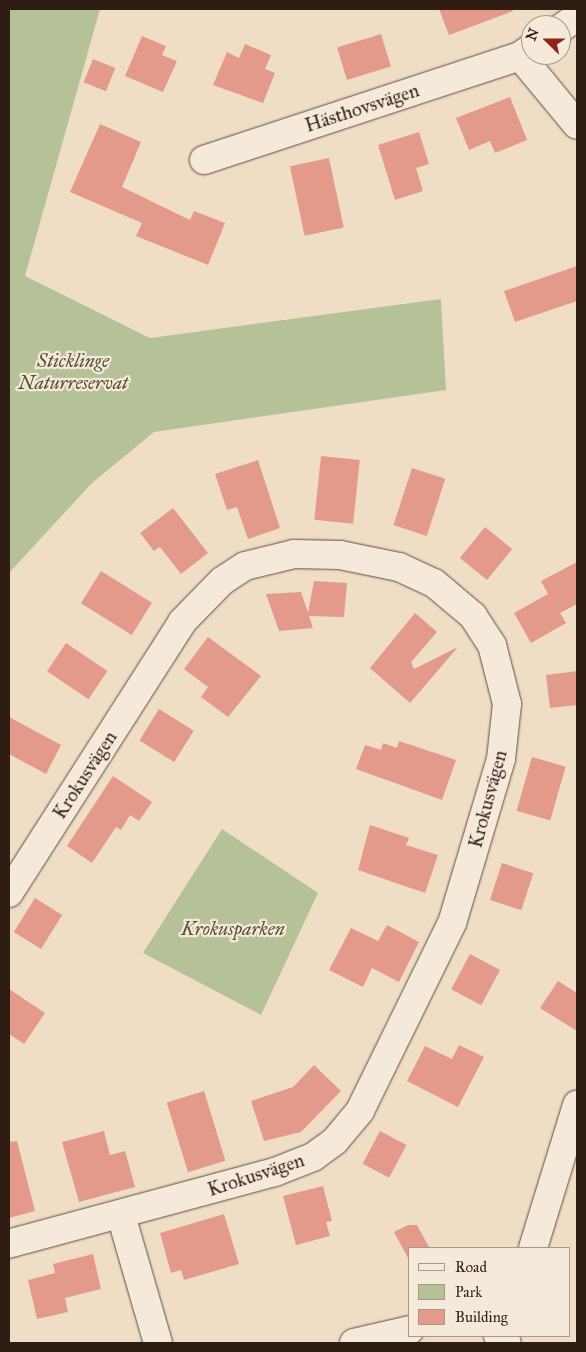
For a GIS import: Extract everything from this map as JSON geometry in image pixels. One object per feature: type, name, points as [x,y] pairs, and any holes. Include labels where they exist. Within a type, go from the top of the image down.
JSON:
[{"type":"street","name":"Hästhovsvägen","points":[[204,160],[521,53]]},
{"type":"street","points":[[534,65],[577,125]]},
{"type":"street","name":"Krokusvägen","points":[[9,893],[182,622],[215,587],[245,566],[294,554],[340,555],[399,567],[434,583],[473,616],[492,646],[507,704],[501,759],[452,923],[360,1111],[335,1141],[313,1157],[275,1172],[9,1244]]},
{"type":"street","points":[[533,1247],[577,1105]]},
{"type":"street","points":[[121,1215],[158,1343]]},
{"type":"street","points":[[354,1343],[408,1330]]},
{"type":"green space","name":"Sticklinge Naturreservat","points":[[9,9],[100,9],[25,276],[150,338],[441,299],[446,390],[154,432],[91,484],[9,573]]},
{"type":"green space","name":"Krokusparken","points":[[222,829],[318,893],[261,1015],[143,953]]},
{"type":"building","points":[[439,9],[512,9],[513,11],[449,35]]},
{"type":"building","points":[[381,34],[391,67],[347,80],[337,47]]},
{"type":"building","points":[[142,36],[166,46],[162,55],[177,61],[163,92],[125,76]]},
{"type":"building","points":[[245,44],[271,55],[265,69],[275,73],[263,103],[213,85],[227,52],[239,58]]},
{"type":"building","points":[[93,59],[115,68],[106,91],[84,82]]},
{"type":"building","points":[[510,97],[527,140],[495,153],[490,141],[469,150],[456,118]]},
{"type":"building","points":[[100,124],[141,142],[122,187],[190,220],[194,211],[225,223],[208,265],[136,236],[142,223],[70,192]]},
{"type":"building","points":[[419,132],[429,164],[416,168],[423,191],[395,200],[378,145]]},
{"type":"building","points":[[329,158],[344,227],[305,236],[290,166]]},
{"type":"building","points":[[577,266],[577,301],[515,322],[504,291]]},
{"type":"building","points":[[321,456],[360,460],[353,524],[314,520]]},
{"type":"building","points":[[258,460],[280,528],[248,539],[237,507],[227,510],[215,474]]},
{"type":"building","points":[[412,468],[445,479],[427,536],[393,525]]},
{"type":"building","points":[[173,508],[208,553],[181,574],[160,547],[154,551],[140,533]]},
{"type":"building","points":[[485,527],[512,549],[487,580],[460,558]]},
{"type":"building","points":[[577,562],[577,604],[560,613],[566,623],[531,643],[514,613],[548,594],[541,581]]},
{"type":"building","points":[[101,571],[152,603],[132,635],[81,603]]},
{"type":"building","points":[[314,581],[347,583],[344,617],[309,616],[313,628],[279,631],[266,594],[301,592],[308,613]]},
{"type":"building","points":[[415,613],[437,632],[411,662],[414,669],[458,647],[410,703],[370,668]]},
{"type":"building","points":[[208,637],[261,676],[228,717],[201,697],[208,687],[184,669]]},
{"type":"building","points":[[66,643],[107,671],[88,699],[47,671]]},
{"type":"building","points":[[577,671],[577,705],[550,708],[546,675]]},
{"type":"building","points":[[159,709],[194,731],[174,762],[139,740]]},
{"type":"building","points":[[9,717],[61,745],[46,774],[9,754]]},
{"type":"building","points":[[399,741],[456,760],[442,800],[356,769],[365,745],[381,750],[383,743],[397,748]]},
{"type":"building","points":[[532,757],[566,767],[550,820],[517,811]]},
{"type":"building","points":[[113,776],[152,802],[139,821],[130,815],[121,830],[116,827],[92,863],[67,846]]},
{"type":"building","points":[[370,825],[409,838],[406,845],[438,855],[425,893],[358,870]]},
{"type":"building","points":[[502,863],[533,873],[521,910],[490,900]]},
{"type":"building","points":[[35,898],[62,915],[41,949],[14,932]]},
{"type":"building","points":[[387,925],[419,942],[399,982],[372,968],[363,987],[329,970],[351,928],[378,941]]},
{"type":"building","points":[[470,954],[500,970],[481,1005],[451,989]]},
{"type":"building","points":[[558,981],[577,993],[577,1031],[540,1008]]},
{"type":"building","points":[[9,989],[45,1013],[24,1044],[9,1034]]},
{"type":"building","points":[[459,1045],[484,1057],[458,1107],[407,1081],[425,1046],[452,1059]]},
{"type":"building","points":[[314,1065],[341,1091],[301,1132],[264,1141],[251,1101],[293,1087]]},
{"type":"building","points":[[204,1091],[225,1161],[188,1172],[167,1102]]},
{"type":"building","points":[[104,1131],[110,1155],[125,1151],[135,1187],[79,1202],[62,1142]]},
{"type":"building","points":[[380,1131],[406,1145],[389,1178],[363,1164]]},
{"type":"building","points":[[17,1141],[35,1211],[9,1218],[9,1142]]},
{"type":"building","points":[[323,1186],[332,1221],[326,1222],[330,1236],[296,1245],[283,1196]]},
{"type":"building","points":[[224,1214],[239,1264],[184,1280],[181,1270],[171,1273],[160,1233]]},
{"type":"building","points":[[408,1225],[417,1225],[429,1247],[408,1247],[408,1258],[394,1232]]},
{"type":"building","points":[[93,1254],[101,1289],[65,1298],[68,1312],[37,1319],[28,1280],[55,1273],[53,1264]]}]
